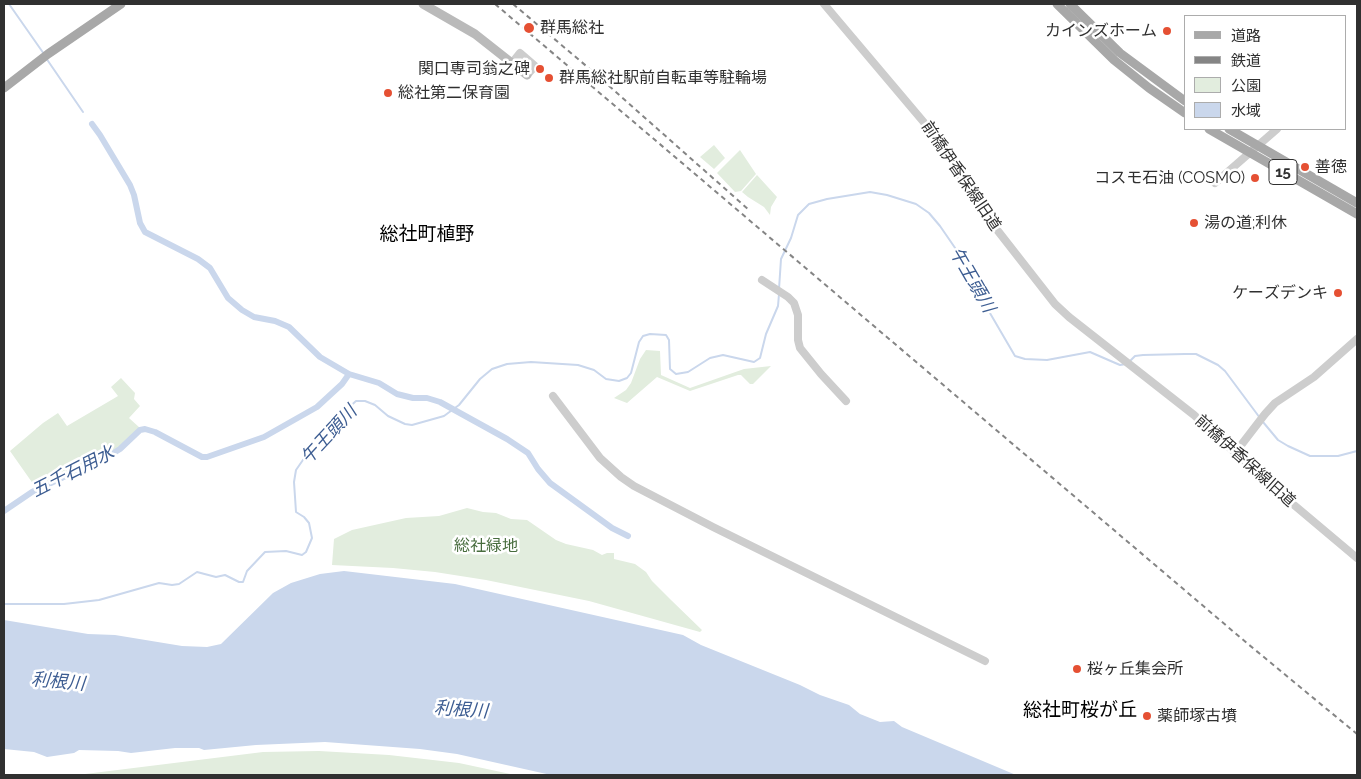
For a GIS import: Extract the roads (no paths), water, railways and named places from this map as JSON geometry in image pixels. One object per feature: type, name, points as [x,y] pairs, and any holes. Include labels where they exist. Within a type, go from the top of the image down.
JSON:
[{"type":"main road","points":[[423,4],[475,34],[527,75]]},
{"type":"main road","points":[[1057,4],[1114,60],[1184,112]]},
{"type":"main road","points":[[1070,4],[1120,53],[1184,101]]},
{"type":"main road","points":[[4,88],[117,5]]},
{"type":"main road","name":"15","points":[[1211,130],[1357,214]]},
{"type":"main road","name":"15","points":[[1231,130],[1357,203]]},
{"type":"street","name":"前橋伊香保線旧道","points":[[824,4],[938,139],[980,208],[1049,297],[1070,317],[1194,415],[1235,453],[1357,558]]},
{"type":"street","points":[[1216,183],[1275,130]]},
{"type":"street","points":[[762,280],[794,303],[798,312],[798,340],[800,348],[846,401]]},
{"type":"street","points":[[1235,453],[1275,403],[1314,376],[1357,339]]},
{"type":"street","points":[[553,396],[600,458],[634,486],[985,662]]},
{"type":"water","name":"利根川","points":[[344,571],[455,584],[683,635],[701,645],[820,695],[849,705],[860,714],[880,722],[894,721],[902,727],[1016,775],[551,775],[457,754],[420,749],[325,742],[256,745],[204,750],[199,748],[175,748],[131,753],[79,750],[74,753],[47,757],[34,752],[4,749],[4,620],[88,634],[115,635],[182,646],[207,647],[221,644],[273,593],[291,583],[320,574]]},
{"type":"waterway","points":[[9,4],[44,54]]},
{"type":"waterway","points":[[46,58],[83,112]]},
{"type":"waterway","points":[[92,124],[130,185],[140,223],[145,232],[198,259],[210,268],[228,298],[242,310],[254,317],[275,321],[289,327],[320,357],[349,374],[379,383],[397,394],[413,398],[427,398],[440,402],[507,439],[528,453],[550,483],[612,528],[628,536]]},
{"type":"waterway","name":"午王頭川","points":[[779,289],[781,259],[791,238],[798,215],[809,204],[870,192],[887,195],[916,204],[929,213],[940,226],[973,274],[980,296],[1015,356],[1025,359],[1047,360],[1090,352],[1120,365],[1126,364]]},
{"type":"waterway","name":"午王頭川","points":[[4,604],[64,604],[99,600],[159,583],[179,584],[197,572],[216,577],[225,575],[243,582],[247,571],[265,552],[286,551],[302,555],[306,552],[312,538],[309,523],[296,512],[294,482],[296,470],[305,457],[324,439],[346,410],[356,401],[365,401],[375,405],[388,416],[405,424],[412,425],[444,416],[459,405],[480,379],[492,369],[507,364],[531,362],[578,365],[594,370],[606,379],[619,381],[627,378],[631,373],[639,342],[643,336],[650,334],[666,335],[669,340],[670,369],[676,374],[688,372],[710,358],[723,355],[754,362],[760,358],[766,334],[778,306],[779,294]]},
{"type":"waterway","name":"午王頭川","points":[[1130,361],[1135,356],[1143,355],[1196,354],[1218,365],[1225,371],[1260,418]]},
{"type":"waterway","name":"五千石用水","points":[[4,511],[32,492],[112,454],[140,430],[145,429],[155,432],[202,457],[207,457],[264,437],[317,407],[342,384],[349,374]]},
{"type":"waterway","name":"午王頭川","points":[[1263,422],[1278,440],[1310,456],[1338,456],[1357,451]]},
{"type":"railway","points":[[495,4],[1248,644],[1357,734]]},
{"type":"railway","points":[[513,4],[591,70],[749,210]]},
{"type":"place","name":"群馬総社","points":[[529,28]]},
{"type":"place","name":"カインズホーム","points":[[1167,31]]},
{"type":"place","name":"関口専司翁之碑","points":[[540,69]]},
{"type":"place","name":"群馬総社駅前自転車等駐輪場","points":[[549,78]]},
{"type":"place","name":"総社第二保育園","points":[[388,93]]},
{"type":"place","name":"善徳","points":[[1305,167]]},
{"type":"place","name":"コスモ石油 (COSMO)","points":[[1255,178]]},
{"type":"place","name":"湯の道;利休","points":[[1194,223]]},
{"type":"place","name":"ケーズデンキ","points":[[1338,293]]},
{"type":"place","name":"桜ヶ丘集会所","points":[[1077,669]]},
{"type":"place","name":"薬師塚古墳","points":[[1147,716]]},
{"type":"district","name":"総社町植野","points":[[427,234]]},
{"type":"district","name":"総社町桜が丘","points":[[1080,710]]},
{"type":"park label","name":"総社緑地","points":[[486,546]]}]
